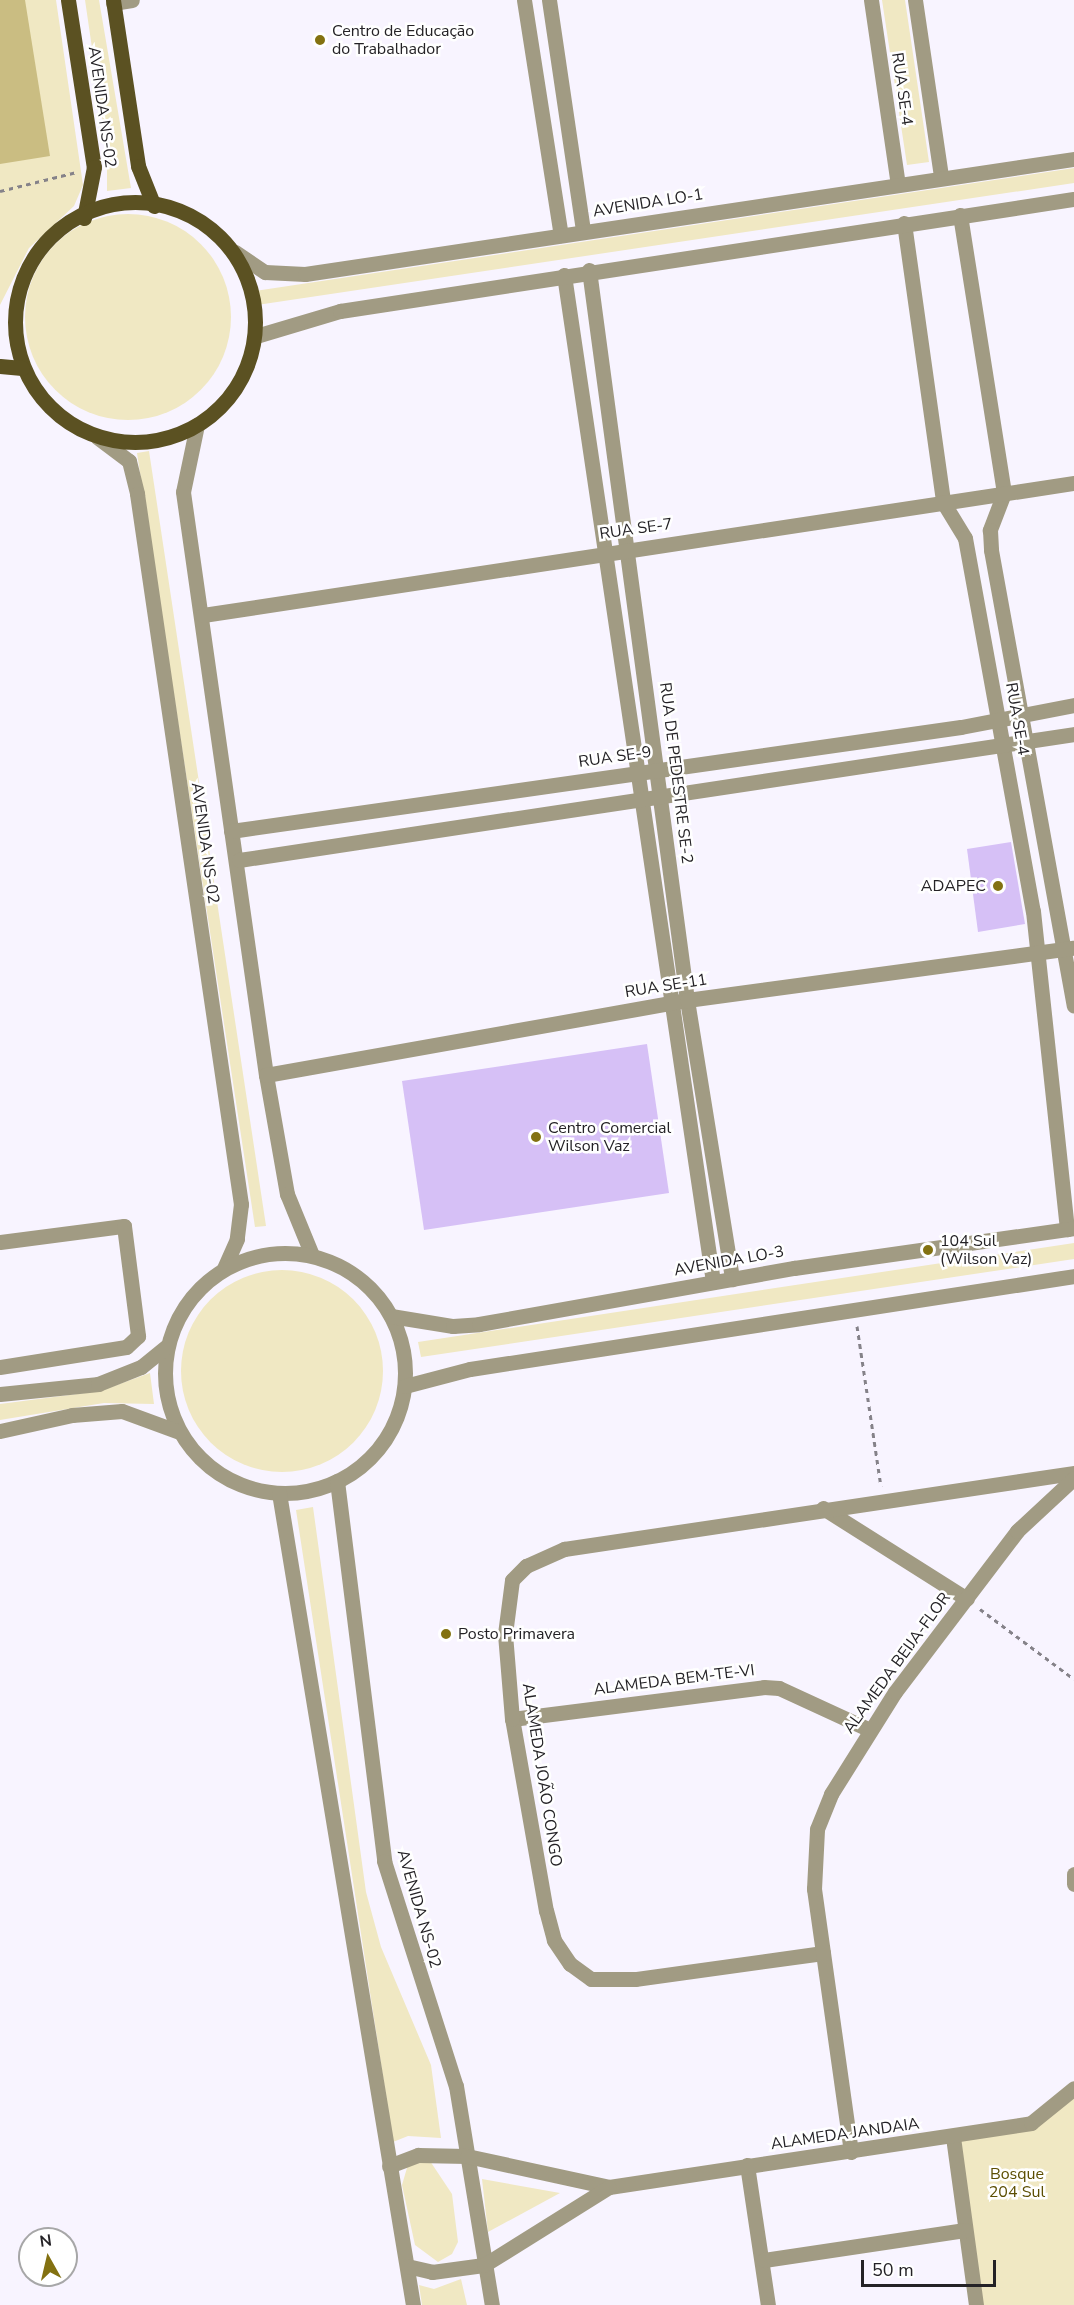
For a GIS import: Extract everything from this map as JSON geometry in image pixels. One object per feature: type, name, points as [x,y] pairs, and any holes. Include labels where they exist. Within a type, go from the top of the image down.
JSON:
[{"type":"main road","name":"AVENIDA NS-02","points":[[68,0],[94,167],[84,218]]},
{"type":"main road","name":"AVENIDA NS-02","points":[[113,1],[138,166],[154,206]]},
{"type":"main road","points":[[154,206],[172,206],[196,216],[235,252],[249,278],[256,336],[237,387],[197,425],[143,441],[98,437],[52,411],[22,369],[6,314],[20,279],[36,250],[58,226],[114,208],[154,206]]},
{"type":"main road","points":[[0,366],[22,369]]},
{"type":"street","points":[[113,1],[132,0]]},
{"type":"street","points":[[524,0],[561,235]]},
{"type":"street","points":[[549,0],[583,231]]},
{"type":"street","name":"RUA SE-4","points":[[871,0],[898,184]]},
{"type":"street","name":"RUA SE-4","points":[[915,0],[941,177]]},
{"type":"street","name":"AVENIDA LO-1","points":[[235,252],[265,272],[285,276],[1074,159]]},
{"type":"street","points":[[256,336],[340,311],[588,270],[1074,199]]},
{"type":"street","name":"RUA SE-4","points":[[960,215],[1004,493],[990,530],[991,550],[1020,713],[1069,948],[1074,1006]]},
{"type":"street","name":"RUA SE-4","points":[[904,223],[943,502],[965,538],[1033,911],[1034,954],[1070,1229]]},
{"type":"street","name":"RUA DE PEDESTRE SE-2","points":[[588,270],[658,768],[687,1000],[732,1279]]},
{"type":"street","points":[[564,275],[607,550],[669,1002],[713,1282]]},
{"type":"street","name":"AVENIDA NS-02","points":[[197,425],[183,492],[203,615],[231,831],[239,860],[266,1075],[287,1194],[312,1255]]},
{"type":"street","name":"AVENIDA NS-02","points":[[98,437],[129,460],[137,494],[241,1204],[237,1239],[224,1268]]},
{"type":"street","name":"RUA SE-7","points":[[203,615],[607,550],[1074,483]]},
{"type":"street","name":"RUA SE-9","points":[[231,831],[1074,705]]},
{"type":"street","points":[[239,860],[1074,734]]},
{"type":"street","name":"RUA SE-11","points":[[266,1075],[669,1002],[1069,948]]},
{"type":"street","points":[[0,1242],[124,1226],[138,1336],[126,1347],[0,1367]]},
{"type":"street","name":"AVENIDA LO-3","points":[[391,1316],[453,1326],[479,1324],[713,1282],[1070,1229]]},
{"type":"street","points":[[0,1431],[72,1415],[122,1410],[179,1432],[213,1468],[239,1484],[279,1493],[337,1481],[370,1458],[394,1425],[405,1386],[404,1350],[391,1316],[371,1288],[344,1268],[312,1255],[267,1254],[224,1268],[198,1289],[178,1316],[166,1347],[165,1386],[179,1432]]},
{"type":"street","points":[[405,1386],[470,1369],[1074,1276]]},
{"type":"street","points":[[1,1390],[98,1384],[141,1367],[166,1347]]},
{"type":"street","name":"ALAMEDA JOÃO CONGO","points":[[823,1953],[635,1979],[591,1979],[570,1964],[554,1940],[546,1911],[512,1719],[508,1599],[512,1580],[526,1566],[564,1549],[883,1499],[1074,1473]]},
{"type":"street","name":"ALAMEDA BEIJA-FLOR","points":[[850,2151],[814,1889],[817,1829],[868,1729],[1017,1531],[1074,1478]]},
{"type":"street","name":"AVENIDA NS-02","points":[[337,1481],[384,1861],[456,2086],[492,2305]]},
{"type":"street","points":[[279,1493],[413,2305]]},
{"type":"street","points":[[823,1508],[967,1599]]},
{"type":"street","name":"ALAMEDA BEM-TE-VI","points":[[512,1719],[764,1687],[779,1688],[868,1729]]},
{"type":"street","points":[[1074,1874],[1074,1884]]},
{"type":"street","name":"ALAMEDA JANDAIA","points":[[389,2166],[418,2155],[467,2156],[609,2187],[747,2165],[953,2137],[1031,2122],[1074,2088]]},
{"type":"street","points":[[953,2137],[976,2305]]},
{"type":"street","points":[[747,2165],[764,2260],[768,2305]]},
{"type":"street","name":"ALAMEDA JANDAIA","points":[[407,2266],[432,2272],[484,2265],[609,2187]]},
{"type":"street","points":[[764,2260],[965,2230]]},
{"type":"path","points":[[0,191],[94,167]]},
{"type":"path","points":[[855,1310],[883,1499]]},
{"type":"path","points":[[967,1599],[1074,1679]]},
{"type":"green space","points":[[0,0],[56,0],[83,185],[74,206],[29,248],[0,305]]},
{"type":"green space","points":[[85,0],[99,0],[131,188],[107,191],[107,151]]},
{"type":"green space","points":[[882,0],[905,0],[929,162],[907,165]]},
{"type":"green space","points":[[1074,168],[1074,183],[257,305],[255,291]]},
{"type":"green space","points":[[128,214],[158,218],[177,226],[201,244],[219,268],[227,287],[231,317],[227,347],[219,366],[201,390],[177,408],[158,416],[128,420],[98,416],[79,408],[55,390],[37,366],[29,347],[25,317],[29,287],[37,268],[55,244],[79,226],[98,218]]},
{"type":"green space","points":[[149,451],[266,1226],[255,1227],[137,453]]},
{"type":"green space","points":[[1074,1243],[1074,1259],[421,1357],[418,1342]]},
{"type":"green space","points":[[272,1270],[292,1270],[311,1274],[330,1282],[360,1307],[371,1323],[379,1342],[383,1371],[379,1400],[371,1419],[346,1449],[330,1460],[311,1468],[292,1472],[272,1472],[253,1468],[234,1460],[204,1435],[193,1419],[185,1400],[181,1381],[181,1361],[185,1342],[193,1323],[218,1293],[234,1282],[253,1274]]},
{"type":"green space","points":[[150,1373],[154,1404],[104,1403],[0,1420],[0,1404],[100,1391]]},
{"type":"green space","points":[[313,1507],[366,1892],[381,1947],[431,2065],[441,2138],[408,2136],[393,2142],[296,1510]]},
{"type":"green space","name":"Bosque 204 Sul","points":[[1074,2088],[1074,2305],[976,2305],[953,2137],[1031,2123]]},
{"type":"green space","points":[[409,2161],[430,2161],[452,2194],[458,2242],[452,2254],[438,2262],[415,2245],[402,2185]]},
{"type":"green space","points":[[482,2179],[560,2193],[488,2232]]},
{"type":"green space","points":[[461,2279],[467,2305],[422,2305],[419,2285],[434,2289]]},
{"type":"shaded area","points":[[0,0],[25,0],[50,156],[0,164]]},
{"type":"building","name":"ADAPEC","points":[[1011,842],[1025,924],[978,932],[967,849]]},
{"type":"building","name":"Centro Comercial Wilson Vaz","points":[[647,1044],[669,1193],[424,1230],[402,1081]]},
{"type":"place","name":"Centro de Educação do Trabalhador","points":[[320,40]]},
{"type":"place","name":"ADAPEC","points":[[998,886]]},
{"type":"place","name":"Centro Comercial Wilson Vaz","points":[[536,1137]]},
{"type":"place","name":"104 Sul (Wilson Vaz)","points":[[928,1250]]},
{"type":"place","name":"Posto Primavera","points":[[446,1634]]}]
